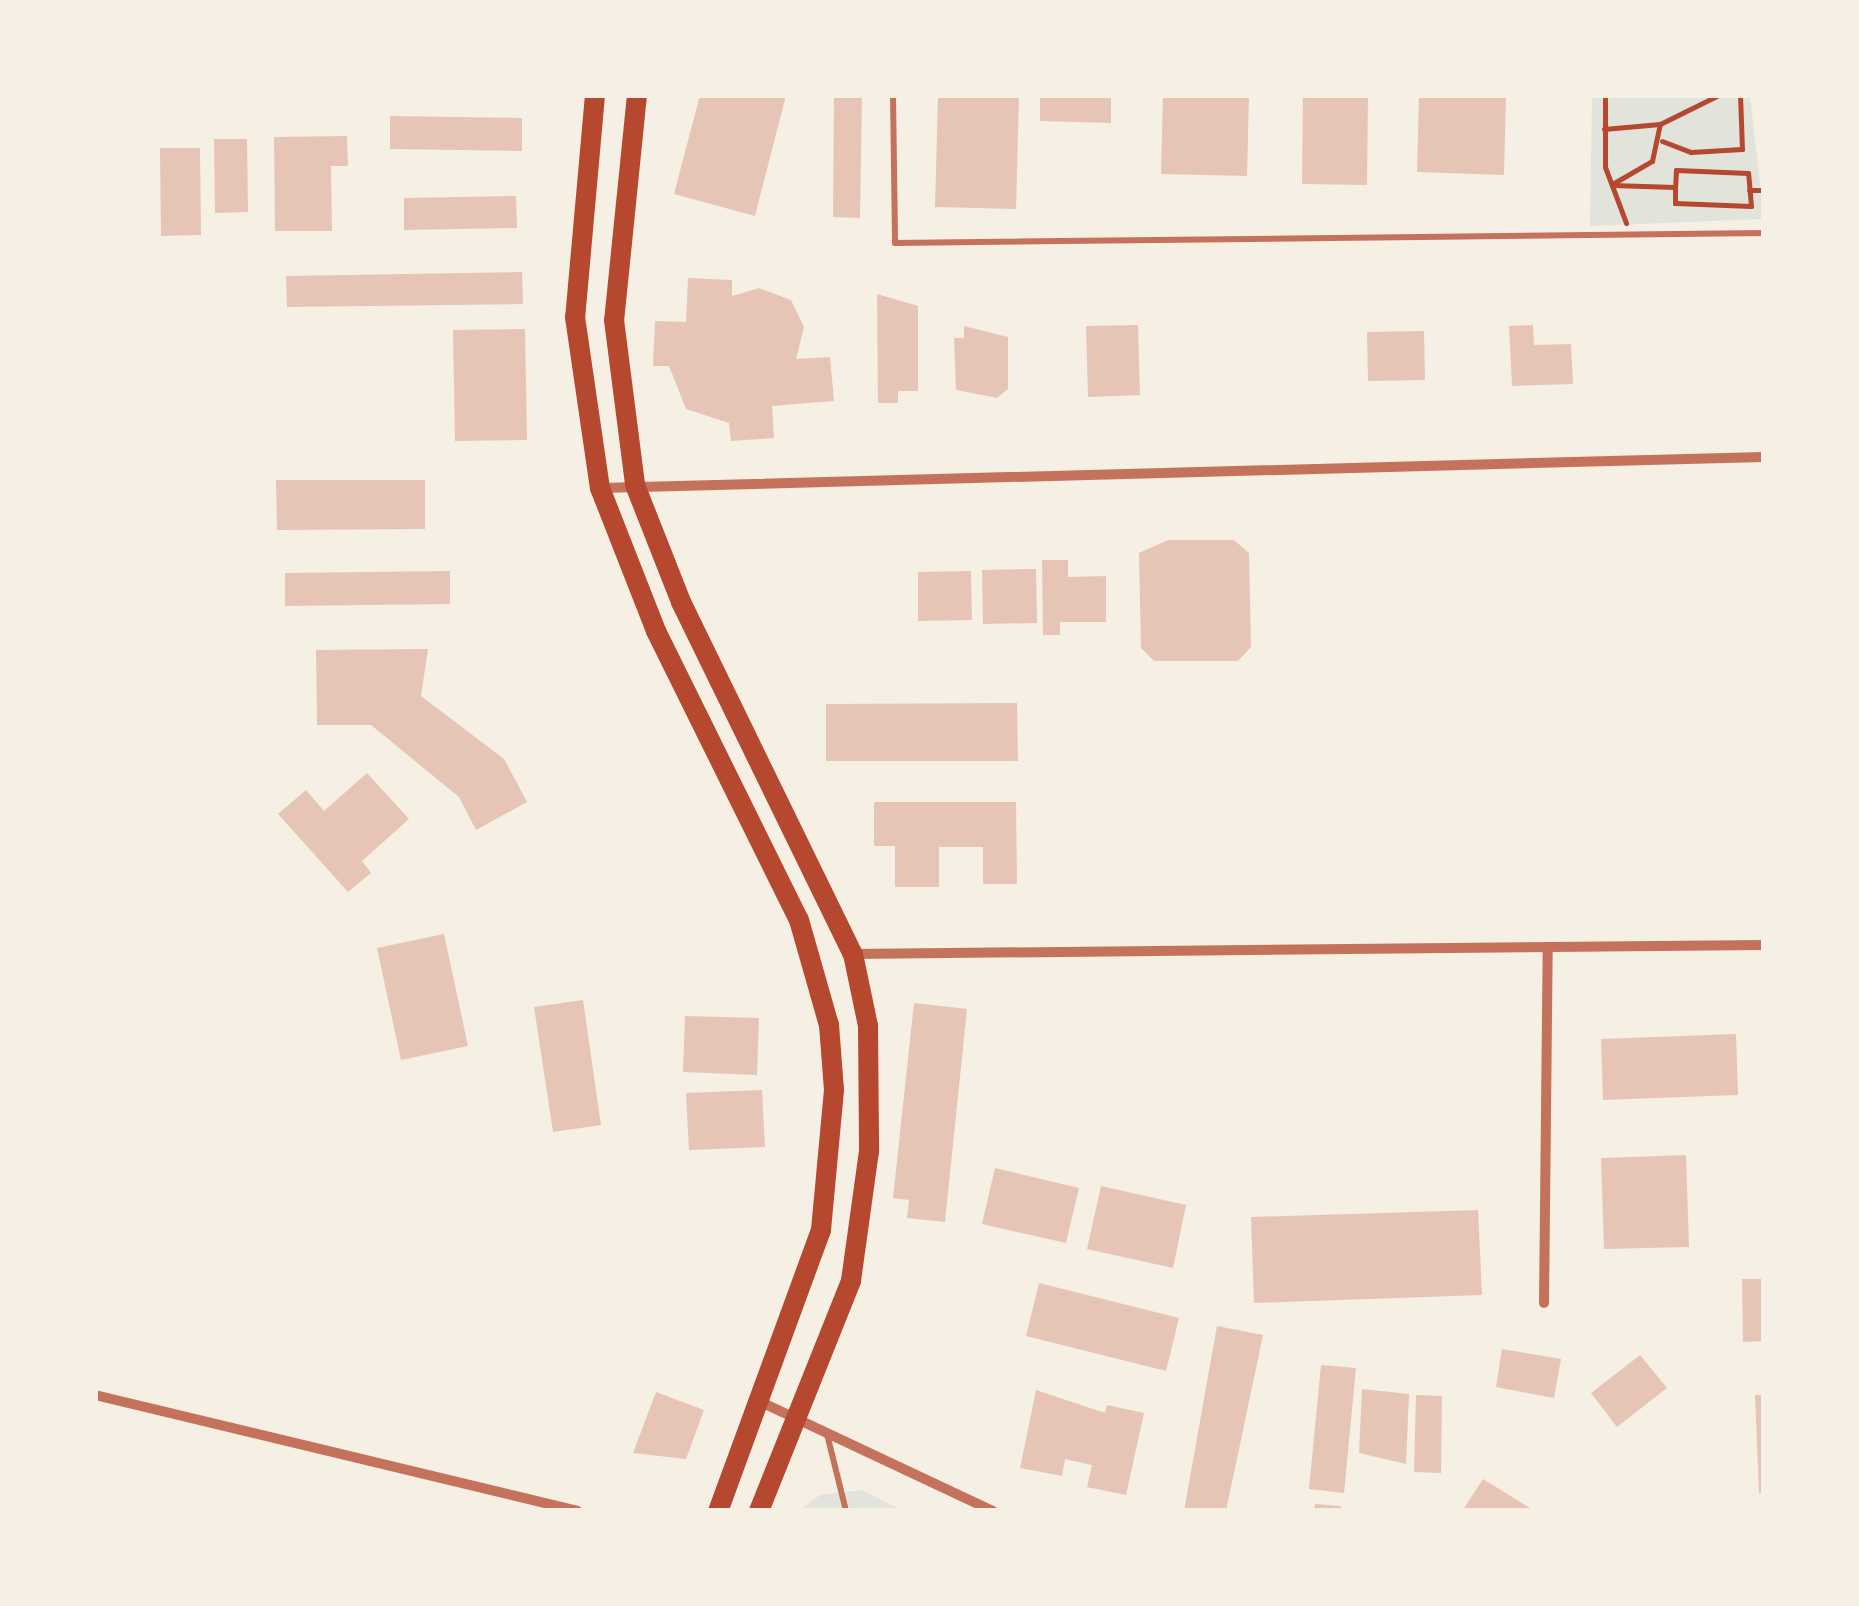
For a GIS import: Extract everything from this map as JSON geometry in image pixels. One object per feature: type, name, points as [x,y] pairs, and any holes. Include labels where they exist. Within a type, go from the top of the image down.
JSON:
[{"type":"highway","points":[[596,95],[575,317],[600,488],[656,631],[799,920],[829,1025],[834,1090],[821,1230],[718,1511]]},
{"type":"highway","points":[[636,95],[614,320],[635,484],[680,602],[853,954],[872,1090],[864,1210],[841,1315],[759,1511]]},
{"type":"street","points":[[600,488],[635,484],[1764,457]]},
{"type":"street","points":[[853,954],[1764,945]]},
{"type":"street","points":[[1544,1304],[1548,948]]},
{"type":"street","points":[[95,1396],[577,1511]]},
{"type":"street","points":[[758,1400],[826,1428],[993,1511]]},
{"type":"lane","points":[[893,95],[895,244],[1764,234]]},
{"type":"lane","points":[[826,1428],[846,1511]]},
{"type":"path","points":[[1604,95],[1604,129],[1612,185],[1626,222]]},
{"type":"path","points":[[1604,129],[1660,124],[1719,95]]},
{"type":"path","points":[[1662,141],[1691,152],[1742,149],[1740,95]]},
{"type":"path","points":[[1612,185],[1652,161],[1662,141],[1660,124]]},
{"type":"path","points":[[1676,170],[1748,174],[1750,206],[1675,203],[1674,187],[1676,170]]},
{"type":"path","points":[[1612,185],[1674,187]]},
{"type":"path","points":[[1749,190],[1764,190]]},
{"type":"shaded area","points":[[1592,95],[1750,95],[1764,219],[1590,226]]},
{"type":"shaded area","points":[[862,1490],[903,1511],[798,1511],[820,1495]]},
{"type":"building","points":[[700,95],[786,95],[755,216],[674,194]]},
{"type":"building","points":[[834,95],[862,95],[860,218],[833,217]]},
{"type":"building","points":[[938,95],[1019,95],[1016,209],[935,207]]},
{"type":"building","points":[[1040,95],[1111,95],[1111,123],[1040,121]]},
{"type":"building","points":[[1163,95],[1249,95],[1247,176],[1161,174]]},
{"type":"building","points":[[1303,95],[1368,95],[1367,185],[1302,184]]},
{"type":"building","points":[[1419,95],[1506,95],[1504,175],[1417,172]]},
{"type":"building","points":[[390,116],[522,118],[522,151],[390,149]]},
{"type":"building","points":[[347,136],[348,166],[331,166],[332,231],[275,231],[274,137]]},
{"type":"building","points":[[214,139],[247,139],[248,212],[215,213]]},
{"type":"building","points":[[160,148],[200,148],[201,235],[161,236]]},
{"type":"building","points":[[516,196],[517,228],[404,230],[404,198]]},
{"type":"building","points":[[522,272],[523,304],[287,307],[286,276]]},
{"type":"building","points":[[688,278],[732,280],[732,296],[759,288],[791,300],[804,327],[796,359],[830,357],[834,401],[772,406],[774,438],[731,441],[729,423],[686,409],[669,366],[653,366],[655,321],[686,322]]},
{"type":"building","points":[[877,294],[918,306],[918,391],[898,391],[898,403],[878,403]]},
{"type":"building","points":[[1138,325],[1140,395],[1088,397],[1086,326]]},
{"type":"building","points":[[1533,325],[1534,345],[1571,344],[1573,384],[1512,386],[1509,326]]},
{"type":"building","points":[[964,326],[1008,337],[1008,389],[997,398],[956,390],[954,338],[964,338]]},
{"type":"building","points":[[525,329],[527,440],[455,441],[453,330]]},
{"type":"building","points":[[1424,331],[1425,380],[1368,381],[1367,332]]},
{"type":"building","points":[[276,480],[425,480],[425,529],[277,530]]},
{"type":"building","points":[[1168,540],[1234,540],[1249,553],[1251,647],[1238,661],[1154,661],[1141,648],[1139,553]]},
{"type":"building","points":[[1042,560],[1068,560],[1068,577],[1106,576],[1106,622],[1060,622],[1060,635],[1043,635]]},
{"type":"building","points":[[1036,569],[1037,623],[983,624],[982,570]]},
{"type":"building","points":[[450,571],[450,604],[285,606],[285,573]]},
{"type":"building","points":[[971,571],[972,620],[918,621],[918,572]]},
{"type":"building","points":[[428,649],[421,696],[504,759],[527,802],[476,830],[459,797],[371,725],[317,725],[316,650]]},
{"type":"building","points":[[1017,703],[1018,761],[826,761],[826,704]]},
{"type":"building","points":[[367,773],[409,819],[362,861],[371,873],[348,892],[278,814],[306,790],[324,811]]},
{"type":"building","points":[[874,802],[1016,802],[1017,884],[983,884],[983,847],[939,847],[939,887],[895,887],[895,846],[874,846]]},
{"type":"building","points":[[444,934],[468,1046],[401,1060],[377,948]]},
{"type":"building","points":[[583,1000],[601,1125],[553,1132],[534,1007]]},
{"type":"building","points":[[914,1003],[967,1009],[945,1222],[907,1218],[909,1200],[893,1198]]},
{"type":"building","points":[[685,1016],[759,1018],[757,1075],[683,1072]]},
{"type":"building","points":[[1736,1034],[1738,1095],[1603,1100],[1601,1039]]},
{"type":"building","points":[[762,1090],[765,1147],[689,1150],[686,1093]]},
{"type":"building","points":[[1686,1155],[1689,1247],[1604,1249],[1601,1158]]},
{"type":"building","points":[[995,1168],[1079,1188],[1066,1243],[982,1224]]},
{"type":"building","points":[[1101,1186],[1186,1205],[1173,1268],[1087,1249]]},
{"type":"building","points":[[1478,1210],[1482,1295],[1254,1303],[1251,1217]]},
{"type":"building","points":[[1742,1279],[1764,1279],[1764,1341],[1743,1342]]},
{"type":"building","points":[[1039,1283],[1179,1318],[1166,1371],[1026,1336]]},
{"type":"building","points":[[1217,1326],[1263,1335],[1226,1511],[1184,1511]]},
{"type":"building","points":[[1502,1349],[1561,1359],[1554,1398],[1496,1387]]},
{"type":"building","points":[[1640,1355],[1667,1388],[1617,1427],[1591,1393]]},
{"type":"building","points":[[1321,1365],[1356,1368],[1344,1493],[1309,1489]]},
{"type":"building","points":[[1362,1389],[1409,1394],[1406,1464],[1359,1453]]},
{"type":"building","points":[[1036,1390],[1105,1413],[1107,1405],[1144,1413],[1126,1495],[1087,1487],[1092,1465],[1065,1459],[1062,1476],[1020,1468]]},
{"type":"building","points":[[656,1392],[704,1410],[686,1459],[633,1453]]},
{"type":"building","points":[[1416,1395],[1442,1396],[1441,1473],[1414,1472]]},
{"type":"building","points":[[1755,1395],[1764,1395],[1764,1493],[1759,1493]]},
{"type":"building","points":[[1483,1479],[1535,1511],[1462,1511]]},
{"type":"building","points":[[1315,1504],[1341,1506],[1340,1511],[1314,1511]]}]
